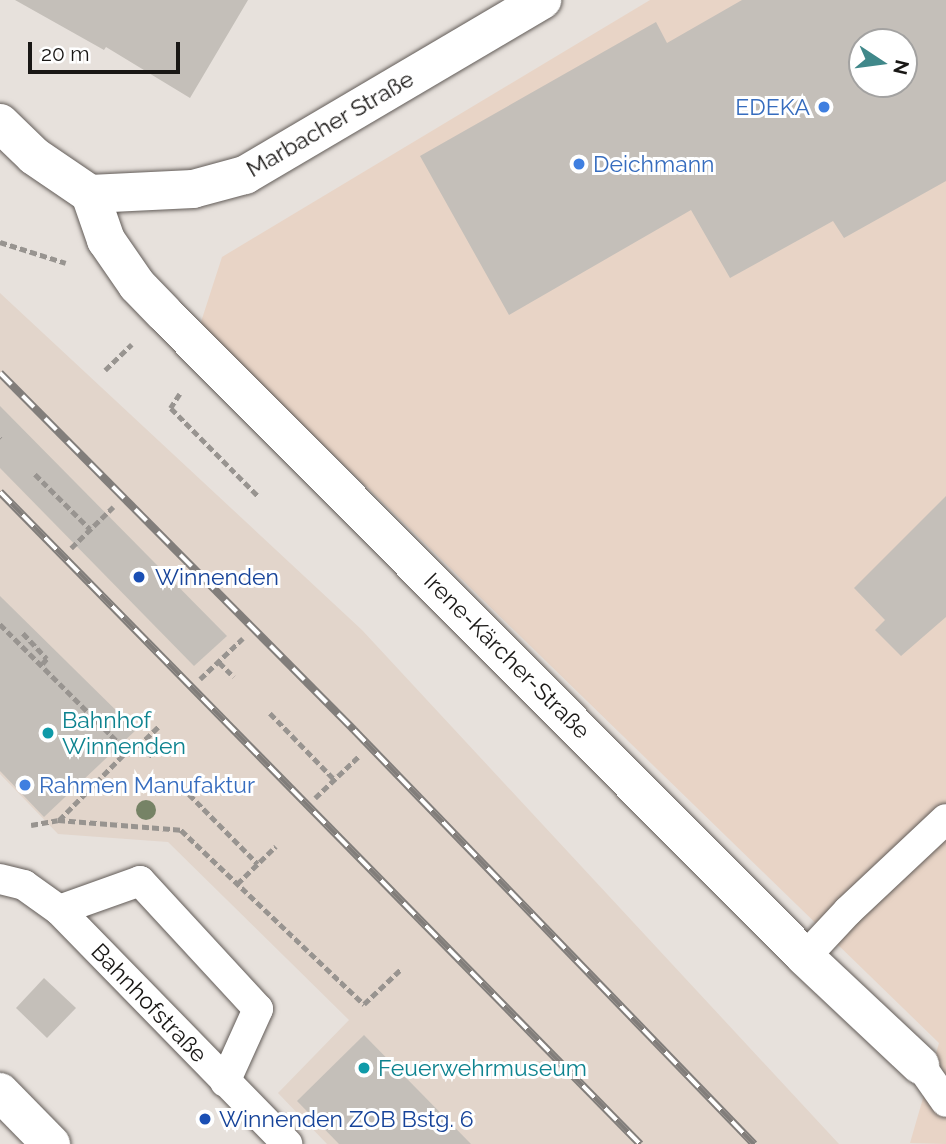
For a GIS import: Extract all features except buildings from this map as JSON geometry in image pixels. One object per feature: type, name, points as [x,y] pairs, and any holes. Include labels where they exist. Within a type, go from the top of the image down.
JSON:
[{"type":"street","name":"Marbacher Straße","points":[[90,194],[193,189],[246,175],[542,0]]},
{"type":"street","points":[[0,123],[34,156],[90,194]]},
{"type":"street","name":"Irene-Kärcher-Straße","points":[[90,194],[106,240],[137,285],[805,957],[920,1065]]},
{"type":"street","points":[[0,1092],[51,1144]]},
{"type":"lane","points":[[805,957],[848,911],[946,818]]},
{"type":"lane","name":"Bahnhofstraße","points":[[0,879],[24,885],[59,910],[287,1144]]},
{"type":"lane","points":[[59,910],[139,881],[258,1009],[225,1082]]},
{"type":"lane","name":"Irene-Kärcher-Straße","points":[[920,1065],[946,1102]]},
{"type":"path","points":[[105,370],[133,343]]},
{"type":"path","points":[[182,391],[171,408],[258,496]]},
{"type":"path","points":[[35,474],[90,529]]},
{"type":"path","points":[[71,548],[113,507]]},
{"type":"path","points":[[0,624],[130,754],[158,727]]},
{"type":"path","points":[[23,634],[47,659],[41,665]]},
{"type":"path","points":[[200,679],[243,638]]},
{"type":"path","points":[[219,662],[234,677]]},
{"type":"path","points":[[270,713],[334,779]]},
{"type":"path","points":[[140,744],[154,758]]},
{"type":"path","points":[[58,820],[127,751]]},
{"type":"path","points":[[315,798],[360,755]]},
{"type":"path","points":[[189,794],[258,864]]},
{"type":"path","points":[[32,825],[58,820],[181,830],[364,1004],[400,970]]},
{"type":"path","points":[[237,884],[276,846]]},
{"type":"shaded area","points":[[650,0],[946,0],[946,1144],[910,1143],[939,1043],[200,325],[222,257]]},
{"type":"shaded area","points":[[0,293],[362,630],[839,1144],[327,1144],[278,1093],[349,1020],[168,842],[58,834],[0,774]]},
{"type":"railway","points":[[0,373],[354,730],[754,1144]]},
{"type":"railway","points":[[0,492],[640,1144]]},
{"type":"place","name":"EDEKA","points":[[824,107]]},
{"type":"place","name":"Deichmann","points":[[579,164]]},
{"type":"place","name":"Winnenden","points":[[139,577]]},
{"type":"place","name":"Bahnhof Winnenden","points":[[48,733]]},
{"type":"place","name":"Rahmen Manufaktur","points":[[25,785]]},
{"type":"place","name":"Feuerwehrmuseum","points":[[364,1068]]},
{"type":"place","name":"Winnenden ZOB Bstg. 6","points":[[205,1119]]}]
